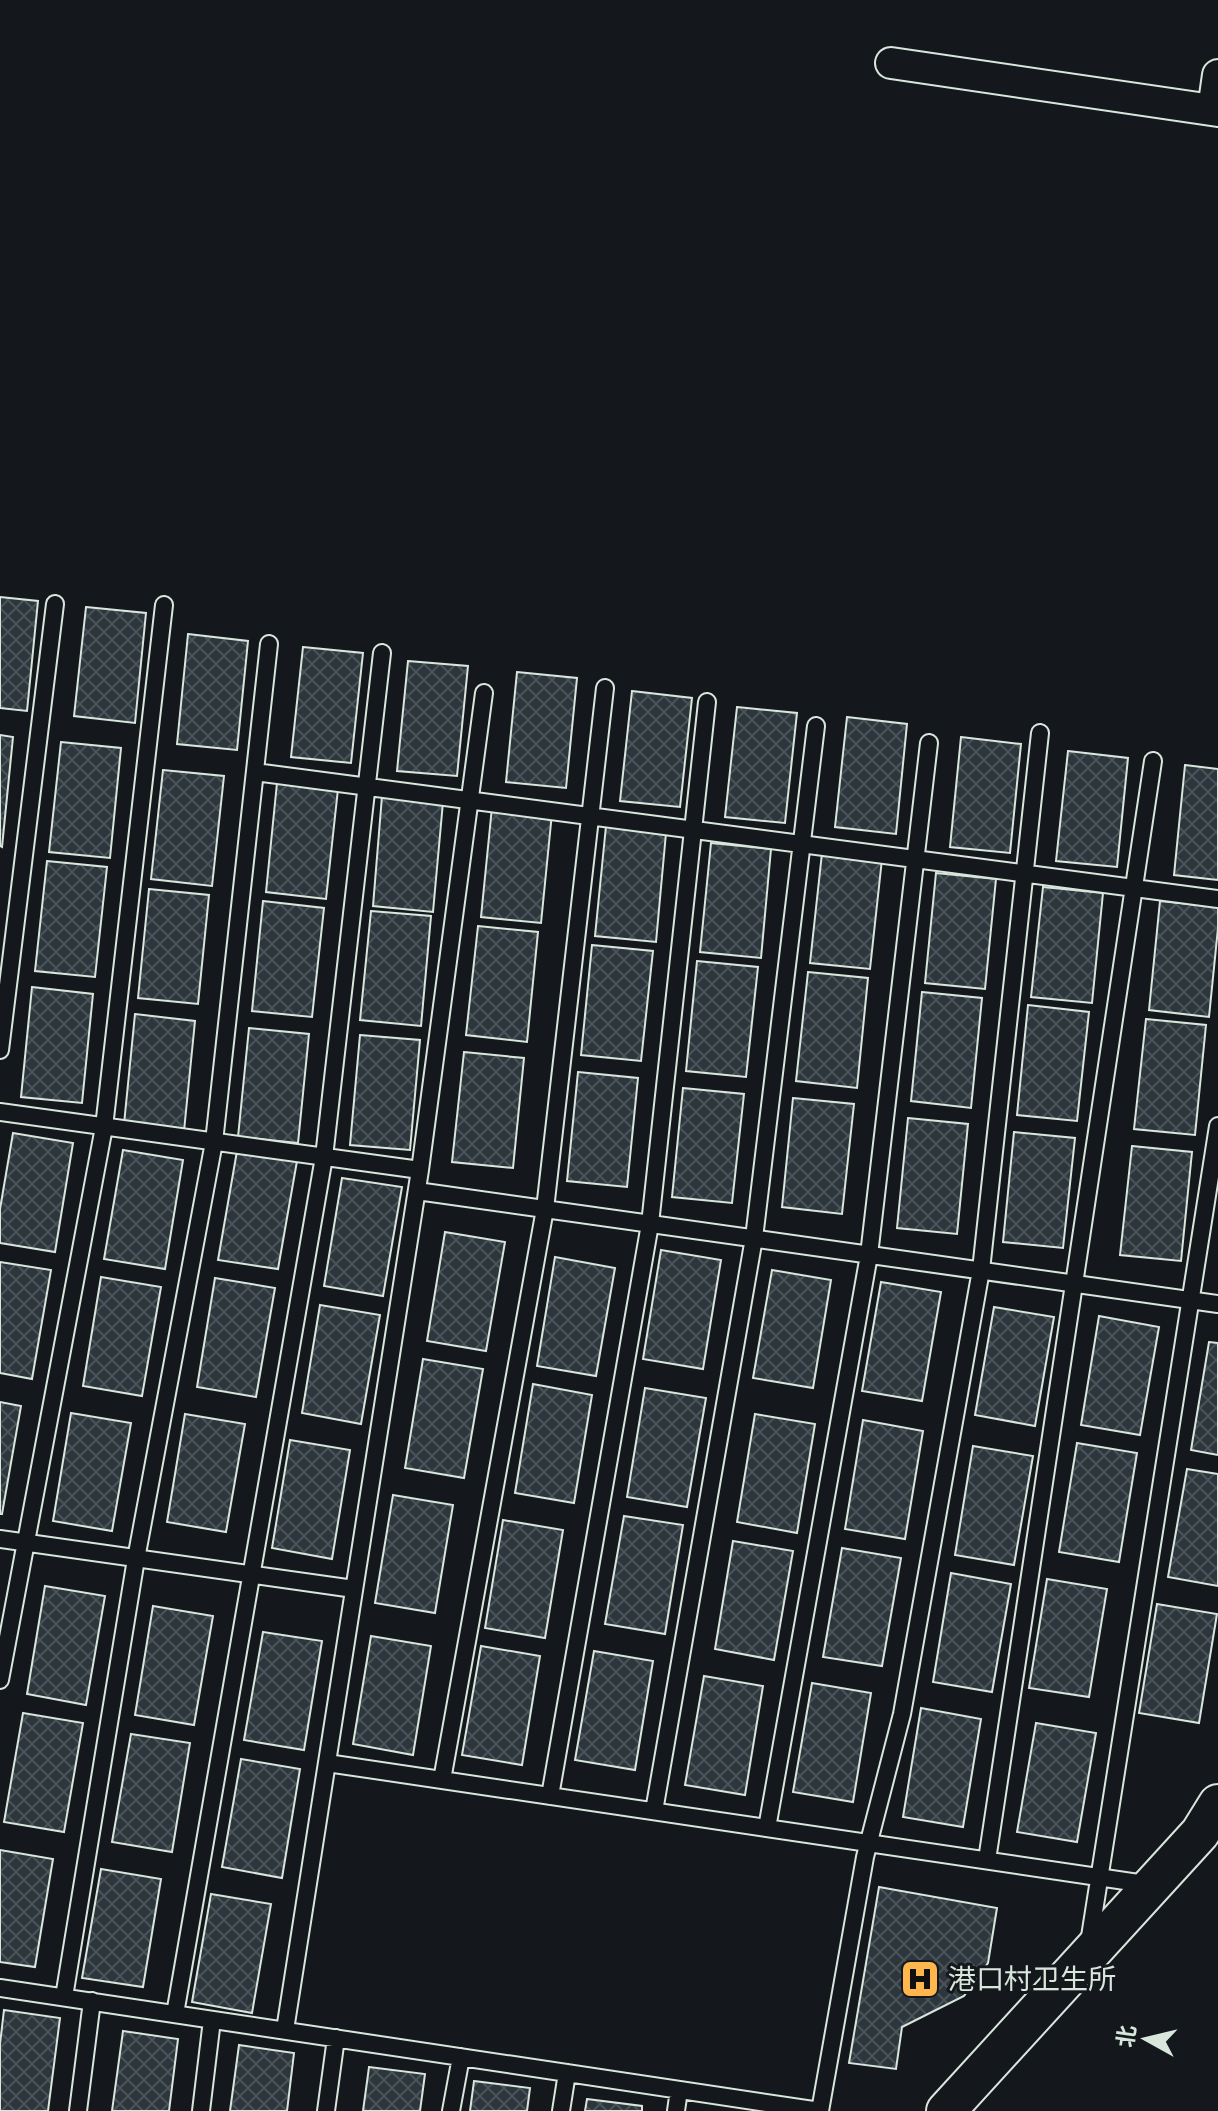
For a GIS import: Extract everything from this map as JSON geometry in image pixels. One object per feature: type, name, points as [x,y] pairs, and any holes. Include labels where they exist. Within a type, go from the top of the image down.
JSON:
[{"type":"street","points":[[891,63],[1216,110],[1218,75]]},
{"type":"street","points":[[946,2111],[1200,1833],[1218,1804]]},
{"type":"lane","points":[[0,1050],[55,604]]},
{"type":"lane","points":[[0,1680],[104,1127],[164,605]]},
{"type":"lane","points":[[64,1997],[136,1559],[214,1142],[269,644]]},
{"type":"lane","points":[[175,2014],[324,1157],[382,653]]},
{"type":"lane","points":[[442,1780],[545,1209],[605,688]]},
{"type":"lane","points":[[285,2030],[417,1191],[484,693]]},
{"type":"lane","points":[[550,1796],[650,1224],[707,702]]},
{"type":"lane","points":[[654,1811],[754,1238],[816,726]]},
{"type":"lane","points":[[0,1988],[820,2111],[869,1843],[902,1714],[981,1270],[1040,733]]},
{"type":"lane","points":[[767,1828],[869,1255],[929,743]]},
{"type":"lane","points":[[987,1860],[1153,761]]},
{"type":"lane","points":[[255,772],[1218,899]]},
{"type":"lane","points":[[0,1112],[420,1170]]},
{"type":"lane","points":[[1087,1957],[1218,1126]]},
{"type":"lane","points":[[417,1191],[1218,1304]]},
{"type":"lane","points":[[0,1539],[354,1589]]},
{"type":"lane","points":[[327,1763],[1153,1885]]},
{"type":"lane","points":[[78,2111],[92,2001]]},
{"type":"lane","points":[[201,2111],[212,2020]]},
{"type":"lane","points":[[326,2111],[336,2038]]},
{"type":"lane","points":[[451,2111],[461,2057]]},
{"type":"lane","points":[[561,2111],[567,2073]]},
{"type":"lane","points":[[676,2111],[679,2090]]},
{"type":"building","points":[[0,597],[38,601],[27,711],[0,708]]},
{"type":"building","points":[[86,607],[146,613],[135,723],[74,716]]},
{"type":"building","points":[[188,634],[248,641],[237,750],[177,744]]},
{"type":"building","points":[[303,647],[363,653],[351,763],[291,757]]},
{"type":"building","points":[[408,661],[468,666],[457,776],[397,771]]},
{"type":"building","points":[[517,672],[577,678],[566,788],[506,782]]},
{"type":"building","points":[[632,691],[692,698],[680,807],[620,801]]},
{"type":"building","points":[[737,707],[797,713],[785,823],[725,817]]},
{"type":"building","points":[[847,717],[907,724],[896,834],[835,827]]},
{"type":"building","points":[[0,735],[13,737],[2,847],[0,846]]},
{"type":"building","points":[[961,737],[1021,744],[1010,853],[950,847]]},
{"type":"building","points":[[61,742],[121,748],[110,858],[49,852]]},
{"type":"building","points":[[1068,751],[1128,758],[1117,867],[1056,861]]},
{"type":"building","points":[[1185,765],[1218,769],[1218,880],[1174,875]]},
{"type":"building","points":[[163,770],[224,776],[212,886],[151,879]]},
{"type":"building","points":[[277,783],[338,789],[326,899],[266,892]]},
{"type":"building","points":[[382,796],[443,802],[433,912],[373,906]]},
{"type":"building","points":[[492,807],[552,813],[541,923],[481,917]]},
{"type":"building","points":[[606,826],[666,833],[656,942],[595,936]]},
{"type":"building","points":[[711,843],[771,849],[761,958],[700,952]]},
{"type":"building","points":[[822,853],[882,859],[870,969],[810,963]]},
{"type":"building","points":[[47,861],[107,867],[95,977],[35,971]]},
{"type":"building","points":[[936,873],[996,879],[985,989],[925,983]]},
{"type":"building","points":[[1043,887],[1103,893],[1092,1003],[1031,997]]},
{"type":"building","points":[[149,889],[209,895],[198,1004],[138,998]]},
{"type":"building","points":[[263,901],[324,908],[312,1017],[252,1011]]},
{"type":"building","points":[[1160,901],[1218,907],[1209,1017],[1149,1010]]},
{"type":"building","points":[[371,911],[431,916],[421,1026],[360,1020]]},
{"type":"building","points":[[478,926],[538,932],[527,1042],[466,1035]]},
{"type":"building","points":[[592,945],[653,951],[641,1061],[581,1055]]},
{"type":"building","points":[[697,961],[758,967],[746,1077],[686,1071]]},
{"type":"building","points":[[808,972],[868,978],[857,1088],[796,1081]]},
{"type":"building","points":[[32,987],[93,994],[82,1103],[21,1097]]},
{"type":"building","points":[[922,992],[982,998],[971,1108],[911,1101]]},
{"type":"building","points":[[1028,1005],[1089,1012],[1077,1121],[1017,1115]]},
{"type":"building","points":[[135,1014],[195,1021],[184,1131],[124,1124]]},
{"type":"building","points":[[1146,1019],[1206,1025],[1195,1135],[1134,1129]]},
{"type":"building","points":[[249,1028],[309,1034],[298,1143],[238,1137]]},
{"type":"building","points":[[360,1035],[420,1040],[410,1150],[350,1145]]},
{"type":"building","points":[[464,1052],[524,1058],[513,1168],[452,1162]]},
{"type":"building","points":[[578,1072],[638,1078],[627,1187],[567,1181]]},
{"type":"building","points":[[683,1088],[744,1094],[732,1203],[672,1197]]},
{"type":"building","points":[[793,1098],[854,1104],[842,1214],[782,1207]]},
{"type":"building","points":[[908,1118],[968,1124],[957,1234],[897,1228]]},
{"type":"building","points":[[1014,1132],[1075,1138],[1063,1248],[1003,1242]]},
{"type":"building","points":[[13,1133],[73,1143],[55,1252],[0,1243],[0,1209]]},
{"type":"building","points":[[1132,1146],[1192,1152],[1181,1261],[1120,1255]]},
{"type":"building","points":[[123,1150],[183,1160],[165,1269],[104,1259]]},
{"type":"building","points":[[237,1151],[297,1161],[278,1269],[218,1260]]},
{"type":"building","points":[[342,1178],[402,1187],[383,1296],[324,1286]]},
{"type":"building","points":[[445,1232],[505,1242],[486,1351],[427,1341]]},
{"type":"building","points":[[661,1250],[721,1260],[703,1369],[643,1359]]},
{"type":"building","points":[[555,1257],[615,1268],[596,1376],[537,1366]]},
{"type":"building","points":[[0,1262],[51,1270],[32,1379],[0,1373]]},
{"type":"building","points":[[772,1270],[831,1280],[813,1388],[753,1378]]},
{"type":"building","points":[[101,1277],[161,1287],[142,1396],[83,1386]]},
{"type":"building","points":[[215,1278],[275,1288],[256,1397],[197,1387]]},
{"type":"building","points":[[881,1282],[941,1292],[922,1401],[862,1391]]},
{"type":"building","points":[[320,1305],[380,1315],[361,1424],[302,1413]]},
{"type":"building","points":[[994,1307],[1054,1317],[1035,1426],[975,1415]]},
{"type":"building","points":[[1099,1316],[1159,1327],[1140,1435],[1081,1425]]},
{"type":"building","points":[[1209,1342],[1218,1343],[1218,1455],[1191,1450]]},
{"type":"building","points":[[423,1359],[483,1369],[464,1478],[405,1468]]},
{"type":"building","points":[[533,1384],[592,1395],[574,1503],[515,1493]]},
{"type":"building","points":[[645,1388],[706,1398],[687,1507],[627,1497]]},
{"type":"building","points":[[0,1402],[21,1406],[2,1514],[0,1514]]},
{"type":"building","points":[[71,1413],[131,1423],[112,1531],[53,1521]]},
{"type":"building","points":[[185,1414],[245,1424],[226,1532],[167,1522]]},
{"type":"building","points":[[755,1414],[815,1424],[797,1533],[737,1522]]},
{"type":"building","points":[[863,1420],[923,1431],[905,1539],[845,1529]]},
{"type":"building","points":[[290,1440],[350,1450],[332,1559],[272,1548]]},
{"type":"building","points":[[1077,1443],[1137,1453],[1119,1562],[1059,1552]]},
{"type":"building","points":[[973,1446],[1033,1456],[1014,1565],[955,1555]]},
{"type":"building","points":[[1187,1469],[1218,1474],[1218,1586],[1168,1577]]},
{"type":"building","points":[[393,1495],[453,1505],[435,1613],[375,1603]]},
{"type":"building","points":[[624,1516],[683,1525],[665,1634],[605,1624]]},
{"type":"building","points":[[503,1520],[563,1530],[545,1638],[485,1628]]},
{"type":"building","points":[[733,1541],[793,1551],[774,1660],[715,1649]]},
{"type":"building","points":[[842,1548],[901,1558],[882,1666],[823,1657]]},
{"type":"building","points":[[951,1573],[1011,1584],[992,1692],[933,1682]]},
{"type":"building","points":[[1047,1579],[1107,1589],[1089,1697],[1029,1688]]},
{"type":"building","points":[[45,1586],[105,1596],[86,1705],[27,1694]]},
{"type":"building","points":[[1157,1604],[1217,1614],[1199,1723],[1139,1713]]},
{"type":"building","points":[[153,1606],[213,1616],[194,1725],[135,1715]]},
{"type":"building","points":[[263,1632],[322,1641],[304,1750],[244,1740]]},
{"type":"building","points":[[371,1636],[431,1646],[413,1755],[353,1744]]},
{"type":"building","points":[[481,1646],[540,1656],[522,1765],[462,1755]]},
{"type":"building","points":[[594,1651],[653,1661],[635,1770],[575,1760]]},
{"type":"building","points":[[704,1676],[763,1686],[745,1795],[685,1785]]},
{"type":"building","points":[[812,1683],[871,1693],[853,1802],[793,1792]]},
{"type":"building","points":[[921,1708],[981,1719],[963,1827],[903,1817]]},
{"type":"building","points":[[23,1713],[83,1723],[64,1832],[4,1822]]},
{"type":"building","points":[[1036,1723],[1096,1733],[1077,1842],[1017,1832]]},
{"type":"building","points":[[131,1734],[190,1743],[172,1852],[112,1842]]},
{"type":"building","points":[[241,1759],[300,1769],[282,1878],[222,1867]]},
{"type":"building","points":[[0,1850],[53,1859],[35,1967],[0,1962]]},
{"type":"building","points":[[101,1869],[161,1879],[143,1987],[82,1978]]},
{"type":"building","name":"港口村卫生所","points":[[879,1887],[997,1908],[988,1963],[964,1996],[902,2027],[896,2069],[849,2063]]},
{"type":"building","points":[[211,1894],[271,1904],[252,2013],[192,2002]]},
{"type":"building","points":[[4,2010],[60,2018],[48,2111],[0,2111],[0,2044]]},
{"type":"building","points":[[123,2031],[178,2039],[169,2111],[112,2111]]},
{"type":"building","points":[[239,2045],[294,2053],[287,2111],[230,2111]]},
{"type":"building","points":[[369,2067],[425,2074],[420,2111],[363,2111]]},
{"type":"building","points":[[474,2081],[530,2088],[527,2111],[470,2111]]},
{"type":"building","points":[[587,2099],[642,2106],[642,2111],[585,2111]]},
{"type":"place","name":"港口村卫生所","points":[[920,1979]]}]
